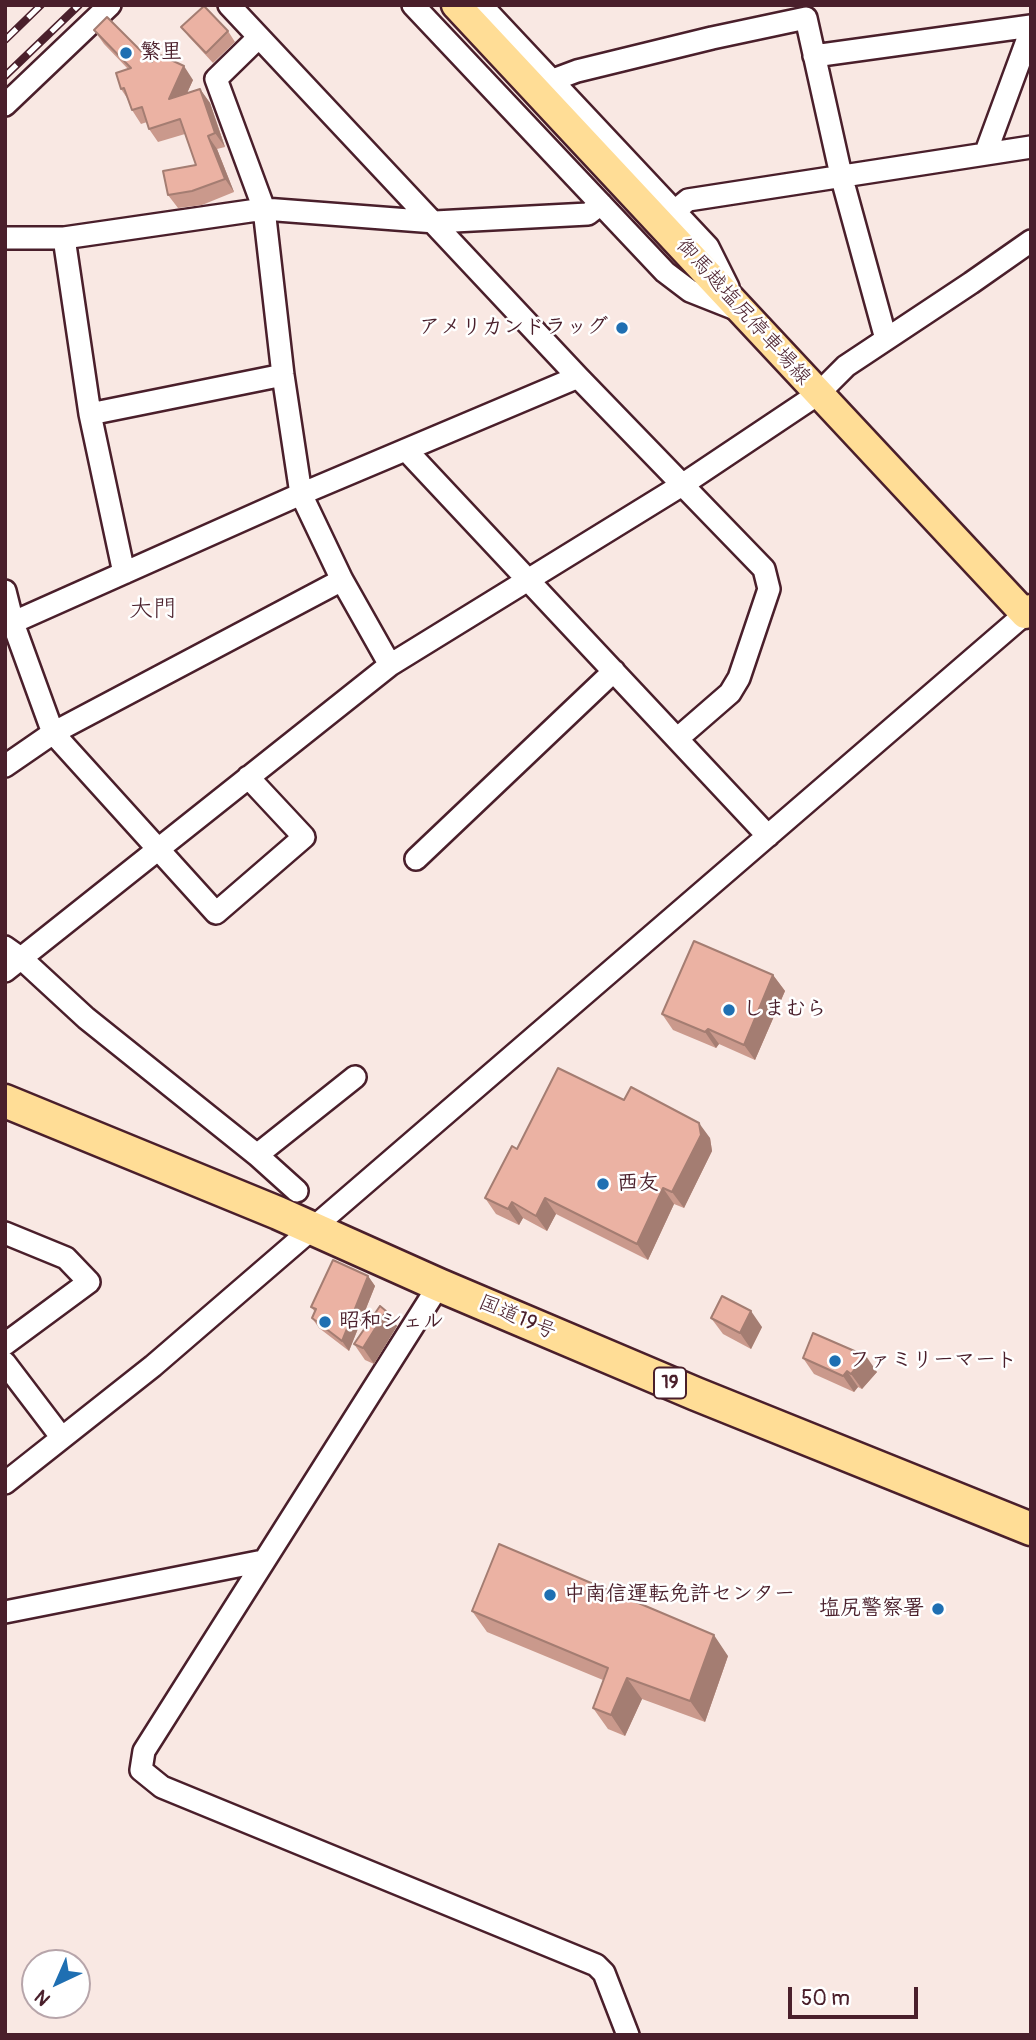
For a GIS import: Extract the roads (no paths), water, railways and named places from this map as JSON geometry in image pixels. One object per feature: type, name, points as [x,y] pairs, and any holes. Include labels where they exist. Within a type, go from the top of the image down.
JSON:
[{"type":"highway","name":"国道19号","points":[[5,1101],[313,1229],[696,1394],[1031,1529]]},
{"type":"main road","name":"御馬越塩尻停車場線","points":[[456,5],[818,394],[1028,611]]},
{"type":"street","points":[[5,106],[110,5]]},
{"type":"street","points":[[229,5],[578,377],[764,569],[769,589],[739,678],[730,693],[677,739]]},
{"type":"street","points":[[413,5],[665,272],[690,291],[740,311]]},
{"type":"street","points":[[481,5],[709,247],[740,311]]},
{"type":"street","points":[[553,80],[577,71],[806,18],[841,175],[886,339]]},
{"type":"street","points":[[814,56],[1031,28],[986,152]]},
{"type":"street","points":[[259,37],[216,79],[264,209],[283,375],[301,494],[342,580],[390,665]]},
{"type":"street","points":[[676,210],[688,200],[1031,146]]},
{"type":"street","points":[[5,238],[64,237],[264,209],[435,222],[588,214],[601,204]]},
{"type":"street","points":[[64,237],[90,414],[124,573]]},
{"type":"street","points":[[297,1191],[257,1155],[11,959],[390,665],[682,485],[818,394],[846,366],[1031,241]]},
{"type":"street","points":[[90,414],[283,375]]},
{"type":"street","points":[[9,624],[301,494],[578,377]]},
{"type":"street","points":[[407,451],[768,836]]},
{"type":"street","points":[[5,766],[53,733],[342,580]]},
{"type":"street","points":[[5,591],[9,624],[53,733],[216,913],[304,837],[248,777]]},
{"type":"street","points":[[5,1483],[153,1366],[1028,611]]},
{"type":"street","points":[[416,859],[614,671]]},
{"type":"street","points":[[257,1155],[355,1077]]},
{"type":"street","points":[[5,1233],[66,1258],[89,1282],[5,1344]]},
{"type":"street","points":[[439,1285],[144,1751],[141,1770],[162,1787],[596,1965],[604,1973],[628,2035]]},
{"type":"street","points":[[5,1363],[62,1438]]},
{"type":"street","points":[[5,1612],[263,1561]]},
{"type":"railway","points":[[5,40],[41,5]]},
{"type":"railway","points":[[5,76],[79,5]]},
{"type":"place","name":"繁里","points":[[126,53]]},
{"type":"place","name":"アメリカンドラッグ","points":[[622,328]]},
{"type":"place","name":"しまむら","points":[[729,1010]]},
{"type":"place","name":"西友","points":[[603,1184]]},
{"type":"place","name":"昭和シェル","points":[[325,1322]]},
{"type":"place","name":"ファミリーマート","points":[[835,1361]]},
{"type":"place","name":"中南信運転免許センター","points":[[550,1595]]},
{"type":"place","name":"塩尻警察署","points":[[938,1609]]},
{"type":"district","name":"大門","points":[[153,610]]}]
